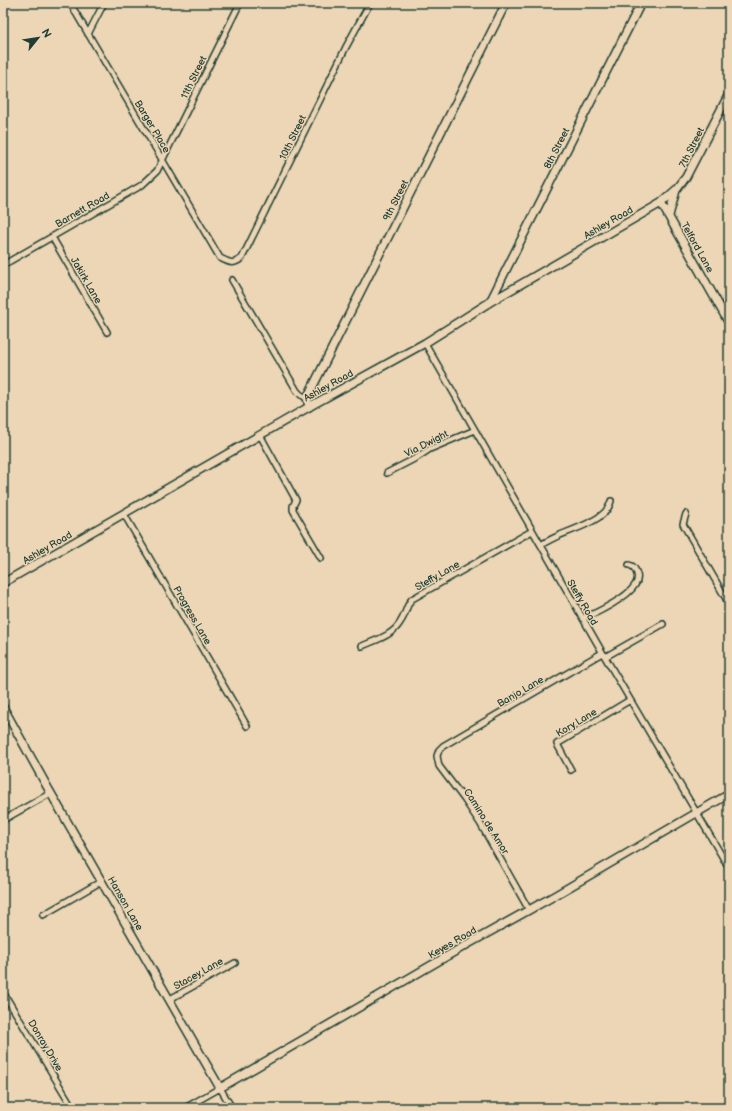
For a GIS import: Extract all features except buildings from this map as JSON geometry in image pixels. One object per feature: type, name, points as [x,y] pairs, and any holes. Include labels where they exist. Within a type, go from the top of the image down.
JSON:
[{"type":"street","name":"Barger Place","points":[[70,3],[220,258]]},
{"type":"street","points":[[88,34],[104,3]]},
{"type":"street","name":"11th Street","points":[[163,160],[240,3]]},
{"type":"street","name":"10th Street","points":[[220,258],[230,263],[237,262],[242,258],[346,47],[370,3]]},
{"type":"street","name":"9th Street","points":[[307,398],[506,3]]},
{"type":"street","name":"8th Street","points":[[490,302],[641,3]]},
{"type":"street","name":"7th Street","points":[[661,203],[686,177],[729,94]]},
{"type":"street","name":"Barnett Road","points":[[3,265],[142,185],[157,171],[163,160]]},
{"type":"street","points":[[669,216],[676,189]]},
{"type":"street","name":"Ashley Road","points":[[3,583],[308,407],[424,342],[661,203]]},
{"type":"street","name":"Telford Lane","points":[[661,203],[729,323]]},
{"type":"street","name":"Jakirk Lane","points":[[52,237],[107,332]]},
{"type":"street","points":[[232,280],[296,391],[307,398],[308,407]]},
{"type":"street","name":"Steffy Road","points":[[424,342],[540,545],[729,868]]},
{"type":"street","name":"Via Dwight","points":[[387,473],[436,446],[475,430]]},
{"type":"street","points":[[260,435],[296,500],[294,502],[293,510],[321,558]]},
{"type":"street","points":[[540,545],[590,522],[605,513],[610,505],[610,501]]},
{"type":"street","name":"Progress Lane","points":[[124,514],[247,726]]},
{"type":"street","points":[[686,514],[683,524],[729,604]]},
{"type":"street","name":"Steffy Lane","points":[[362,646],[395,629],[403,617],[407,605],[412,599],[532,530]]},
{"type":"street","points":[[583,618],[614,603],[635,585],[638,578],[635,569],[629,565]]},
{"type":"street","name":"Banjo Lane","points":[[446,744],[604,655],[664,624]]},
{"type":"street","name":"Kory Lane","points":[[571,770],[557,744],[630,700]]},
{"type":"street","name":"Hanson Lane","points":[[3,707],[232,1108]]},
{"type":"street","name":"Camino de Amor","points":[[446,744],[439,750],[437,756],[439,766],[480,822],[490,844],[529,910]]},
{"type":"street","points":[[3,820],[51,793]]},
{"type":"street","name":"Keyes Road","points":[[185,1108],[729,794]]},
{"type":"street","points":[[43,916],[102,881]]},
{"type":"street","name":"Stacey Lane","points":[[170,999],[235,963]]},
{"type":"street","name":"Donray Drive","points":[[3,992],[73,1108]]}]
